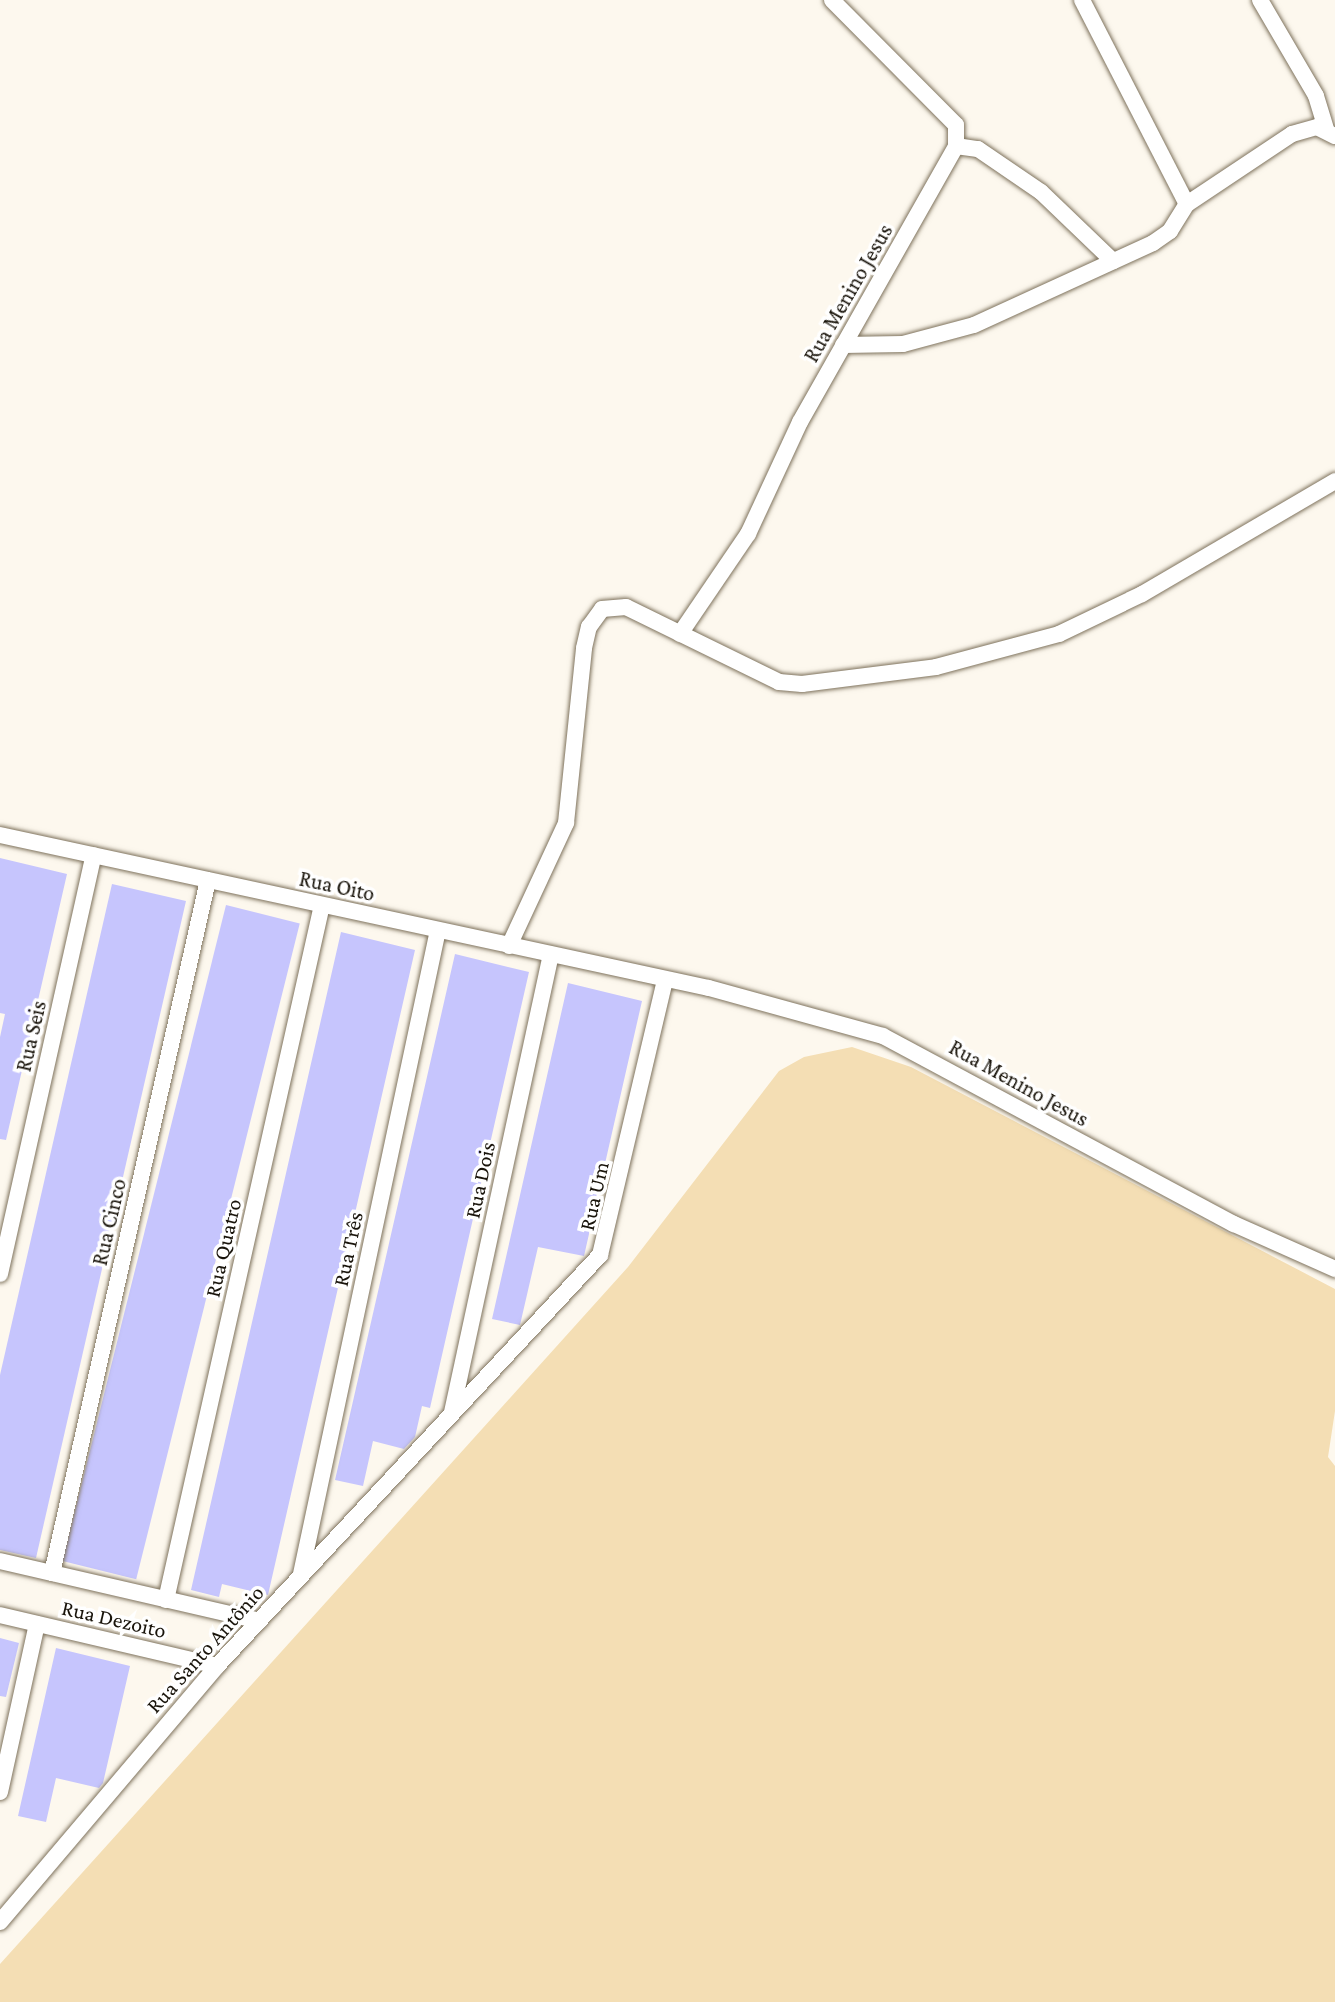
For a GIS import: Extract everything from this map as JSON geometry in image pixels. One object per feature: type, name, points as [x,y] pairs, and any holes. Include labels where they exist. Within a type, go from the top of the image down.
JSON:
[{"type":"street","points":[[832,0],[956,125],[956,146],[978,149],[1041,192],[1113,261]]},
{"type":"street","points":[[1082,0],[1187,204]]},
{"type":"street","points":[[843,345],[903,344],[952,333],[1161,237],[1187,204],[1292,134],[1330,132],[1316,96],[1260,0]]},
{"type":"street","name":"Rua Menino Jesus","points":[[680,634],[755,522],[843,345],[956,146]]},
{"type":"street","points":[[509,946],[566,823],[589,627],[602,609],[618,606],[789,683],[870,677],[992,654],[1059,634],[1142,594],[1335,481]]},
{"type":"street","name":"Rua Oito","points":[[0,835],[665,980]]},
{"type":"street","name":"Rua Seis","points":[[0,1274],[94,855]]},
{"type":"street","name":"Rua Cinco","points":[[52,1573],[208,880]]},
{"type":"street","name":"Rua Quatro","points":[[166,1600],[322,905]]},
{"type":"street","name":"Rua Três","points":[[300,1576],[438,930]]},
{"type":"street","name":"Rua Dois","points":[[452,1414],[551,955]]},
{"type":"street","name":"Rua Menino Jesus","points":[[665,980],[752,998],[883,1036],[1234,1224],[1335,1269]]},
{"type":"street","name":"Rua Um","points":[[452,1414],[600,1255],[665,980]]},
{"type":"street","name":"Rua Santo Antônio","points":[[0,1922],[217,1666],[452,1414]]},
{"type":"street","points":[[0,1561],[259,1621]]},
{"type":"street","name":"Rua Dezoito","points":[[0,1615],[217,1666]]},
{"type":"street","points":[[0,1792],[37,1624]]},
{"type":"shaded area","points":[[852,1047],[911,1067],[1335,1289],[1335,1411],[1328,1457],[1335,1466],[1335,2002],[0,2002],[0,1964],[628,1267],[779,1071],[804,1057]]},
{"type":"building","points":[[0,858],[67,874],[6,1140],[0,1139],[0,1037],[5,1014],[0,1013]]},
{"type":"building","points":[[112,884],[186,901],[36,1558],[0,1550],[0,1375]]},
{"type":"building","points":[[226,905],[300,923],[136,1579],[62,1561]]},
{"type":"building","points":[[341,932],[415,950],[268,1595],[222,1584],[219,1597],[191,1590]]},
{"type":"building","points":[[455,954],[529,972],[430,1408],[422,1406],[415,1437],[404,1449],[373,1441],[363,1486],[335,1480]]},
{"type":"building","points":[[568,983],[642,1001],[584,1256],[538,1247],[520,1325],[492,1319]]},
{"type":"building","points":[[0,1638],[19,1643],[6,1697],[0,1696]]},
{"type":"building","points":[[56,1648],[130,1666],[103,1783],[99,1788],[56,1778],[46,1822],[18,1816]]}]
